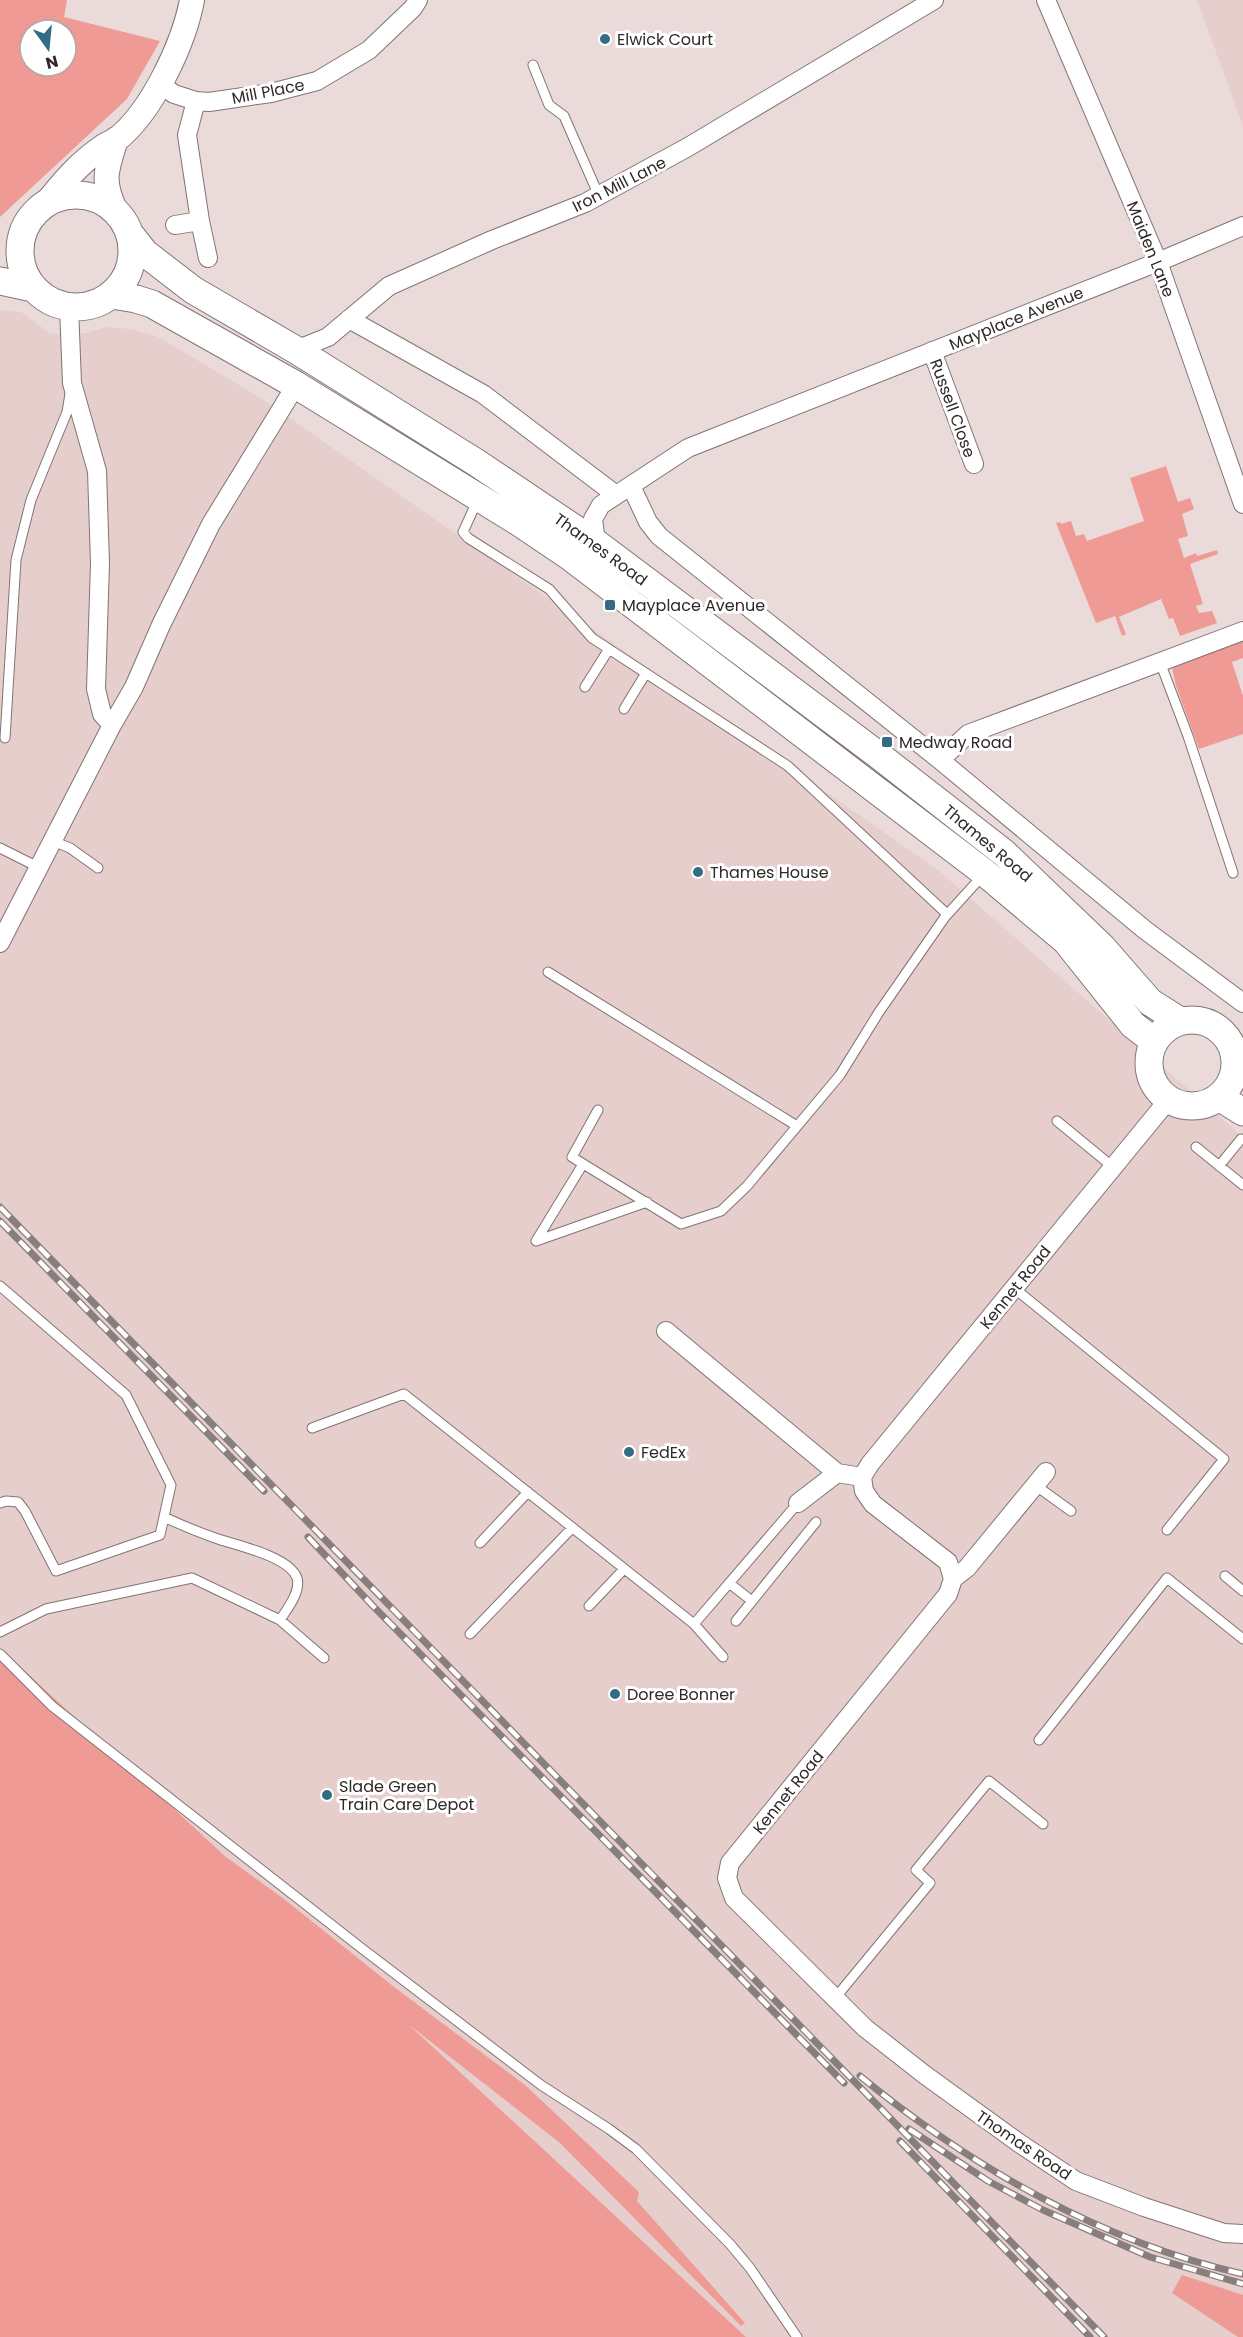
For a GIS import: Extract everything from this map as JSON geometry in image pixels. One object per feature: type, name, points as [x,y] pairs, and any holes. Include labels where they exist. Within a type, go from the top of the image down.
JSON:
[{"type":"main road","points":[[116,139],[105,175],[107,191],[123,223],[132,252],[126,277],[112,295],[93,305],[69,307],[50,302],[33,288],[10,241],[45,205],[64,180],[116,139],[139,114],[160,84],[187,26],[192,0]]},
{"type":"main road","points":[[45,205],[59,198],[81,195],[98,199],[123,223]]},
{"type":"main road","name":"Thames Road","points":[[123,223],[145,253],[193,290],[296,350],[477,463],[596,543],[877,754],[1004,853],[1101,947],[1150,1002],[1180,1021],[1207,1022],[1220,1030],[1233,1050],[1239,1071],[1219,1097]]},
{"type":"main road","points":[[0,281],[33,288]]},
{"type":"main road","name":"Thames Road","points":[[112,295],[152,304],[296,386],[479,497],[569,556],[986,873],[1066,941],[1133,1025],[1154,1041]]},
{"type":"main road","points":[[1180,1021],[1164,1030],[1154,1041],[1148,1061],[1151,1080],[1160,1093],[1175,1103],[1190,1107],[1206,1104],[1219,1097],[1243,1112]]},
{"type":"street","name":"Mill Place","points":[[160,84],[174,94],[196,101],[209,102],[271,93],[317,81],[369,50],[413,8],[418,0]]},
{"type":"street","name":"Iron Mill Lane","points":[[296,350],[328,337],[389,286],[598,196],[769,101],[934,0]]},
{"type":"street","name":"Maiden Lane","points":[[1046,0],[1158,262],[1243,504]]},
{"type":"street","points":[[196,101],[187,135],[208,258]]},
{"type":"street","points":[[175,225],[200,221]]},
{"type":"street","name":"Mayplace Avenue","points":[[596,543],[593,519],[600,505],[688,448],[1158,262],[1243,226]]},
{"type":"street","points":[[69,307],[72,383],[97,471],[100,563],[96,689],[102,714],[112,725]]},
{"type":"street","name":"Thames Road","points":[[349,320],[483,394],[623,490],[659,536],[940,760],[1145,930],[1243,1003]]},
{"type":"street","name":"Russell Close","points":[[932,351],[974,464]]},
{"type":"street","points":[[0,943],[112,725],[134,687],[161,625],[211,524],[296,386]]},
{"type":"street","points":[[940,760],[968,734],[1243,631]]},
{"type":"street","name":"Kennet Road","points":[[862,1477],[870,1464],[1169,1099]]},
{"type":"street","points":[[666,1331],[837,1473],[862,1477],[864,1491],[873,1503],[948,1562],[953,1579]]},
{"type":"street","points":[[798,1503],[837,1473]]},
{"type":"street","name":"Kennet Road","points":[[836,1997],[734,1898],[727,1878],[730,1863],[948,1594],[953,1579],[967,1568],[1040,1479]]},
{"type":"street","name":"Thomas Road","points":[[836,1997],[866,2028],[925,2075],[1076,2181],[1224,2233],[1243,2234]]},
{"type":"lane","points":[[533,65],[549,105],[564,116],[598,196]]},
{"type":"lane","points":[[4,738],[16,560],[31,500],[68,412],[72,383]]},
{"type":"lane","points":[[479,497],[463,532],[468,538],[549,589],[592,638],[788,766],[947,914]]},
{"type":"lane","points":[[585,687],[609,649]]},
{"type":"lane","points":[[1160,662],[1188,736],[1233,873]]},
{"type":"lane","points":[[624,709],[646,673]]},
{"type":"lane","points":[[53,842],[70,848],[98,868]]},
{"type":"lane","points":[[0,848],[38,867]]},
{"type":"lane","points":[[598,1110],[572,1157],[681,1224],[721,1211],[747,1186],[840,1075],[879,1012],[947,914],[986,873]]},
{"type":"lane","points":[[548,972],[797,1126]]},
{"type":"lane","points":[[1057,1121],[1113,1167]]},
{"type":"lane","points":[[1219,1166],[1241,1139]]},
{"type":"lane","points":[[1196,1147],[1243,1185]]},
{"type":"lane","points":[[583,1164],[536,1241],[647,1202]]},
{"type":"lane","points":[[0,1286],[126,1395],[171,1485],[160,1534],[56,1571],[18,1502],[0,1503]]},
{"type":"lane","points":[[1014,1288],[1224,1459],[1167,1530]]},
{"type":"lane","points":[[312,1428],[404,1395],[694,1624],[723,1657]]},
{"type":"lane","points":[[1040,1479],[1071,1511]]},
{"type":"lane","points":[[480,1543],[528,1492]]},
{"type":"lane","points":[[694,1624],[798,1503]]},
{"type":"lane","points":[[164,1517],[217,1539],[259,1551],[283,1564],[296,1575],[298,1584],[292,1602],[280,1620]]},
{"type":"lane","points":[[736,1621],[816,1521]]},
{"type":"lane","points":[[470,1634],[572,1528]]},
{"type":"lane","points":[[589,1606],[624,1569]]},
{"type":"lane","points":[[1225,1576],[1243,1591]]},
{"type":"lane","points":[[0,1632],[46,1610],[192,1578],[280,1620],[324,1658]]},
{"type":"lane","points":[[1039,1740],[1167,1578],[1243,1639]]},
{"type":"lane","points":[[729,1583],[752,1601]]},
{"type":"lane","points":[[0,1654],[52,1706],[341,1932],[541,2085],[636,2149],[730,2244],[750,2268],[797,2337]]},
{"type":"lane","points":[[836,1997],[930,1883],[916,1870],[989,1781],[1043,1824]]},
{"type":"shaded area","points":[[0,0],[67,0],[64,17],[68,18],[18,18],[18,78],[78,78],[78,20],[160,41],[127,99],[0,217]]},
{"type":"shaded area","points":[[1197,0],[1243,0],[1243,126]]},
{"type":"shaded area","points":[[0,310],[21,312],[51,334],[86,333],[106,327],[131,329],[156,336],[261,398],[938,870],[1243,1137],[1243,2337],[746,2337],[0,1648]]},
{"type":"shaded area","points":[[1166,466],[1178,502],[1190,498],[1194,509],[1182,514],[1188,536],[1178,539],[1184,558],[1196,553],[1197,556],[1217,550],[1218,554],[1190,564],[1203,604],[1196,606],[1199,613],[1212,611],[1217,623],[1180,636],[1173,618],[1169,619],[1161,599],[1119,617],[1126,634],[1122,636],[1115,616],[1096,623],[1056,523],[1071,521],[1076,536],[1084,534],[1087,541],[1144,521],[1130,478]]},
{"type":"shaded area","points":[[1243,641],[1243,658],[1232,662],[1243,696],[1243,734],[1199,749],[1176,686],[1172,668]]},
{"type":"shaded area","points":[[0,1648],[226,1857],[525,2085],[639,2192],[637,2201],[745,2323],[741,2326],[560,2143],[408,2024],[746,2337],[0,2337]]},
{"type":"shaded area","points":[[1182,2275],[1243,2295],[1243,2337],[1238,2337],[1172,2293]]},
{"type":"railway","points":[[0,1207],[1104,2337]]},
{"type":"railway","points":[[0,1221],[264,1491]]},
{"type":"railway","points":[[308,1537],[373,1606],[844,2083]]},
{"type":"railway","points":[[860,2076],[947,2141],[1040,2197],[1139,2242],[1191,2260],[1243,2274]]},
{"type":"railway","points":[[909,2129],[988,2181],[1043,2210],[1150,2257],[1243,2284]]},
{"type":"railway","points":[[900,2141],[1090,2337]]},
{"type":"place","name":"Elwick Court","points":[[605,39]]},
{"type":"place","name":"Mayplace Avenue","points":[[610,605]]},
{"type":"place","name":"Medway Road","points":[[887,742]]},
{"type":"place","name":"Thames House","points":[[698,872]]},
{"type":"place","name":"FedEx","points":[[629,1452]]},
{"type":"place","name":"Doree Bonner","points":[[615,1694]]},
{"type":"place","name":"Slade Green Train Care Depot","points":[[327,1795]]}]
